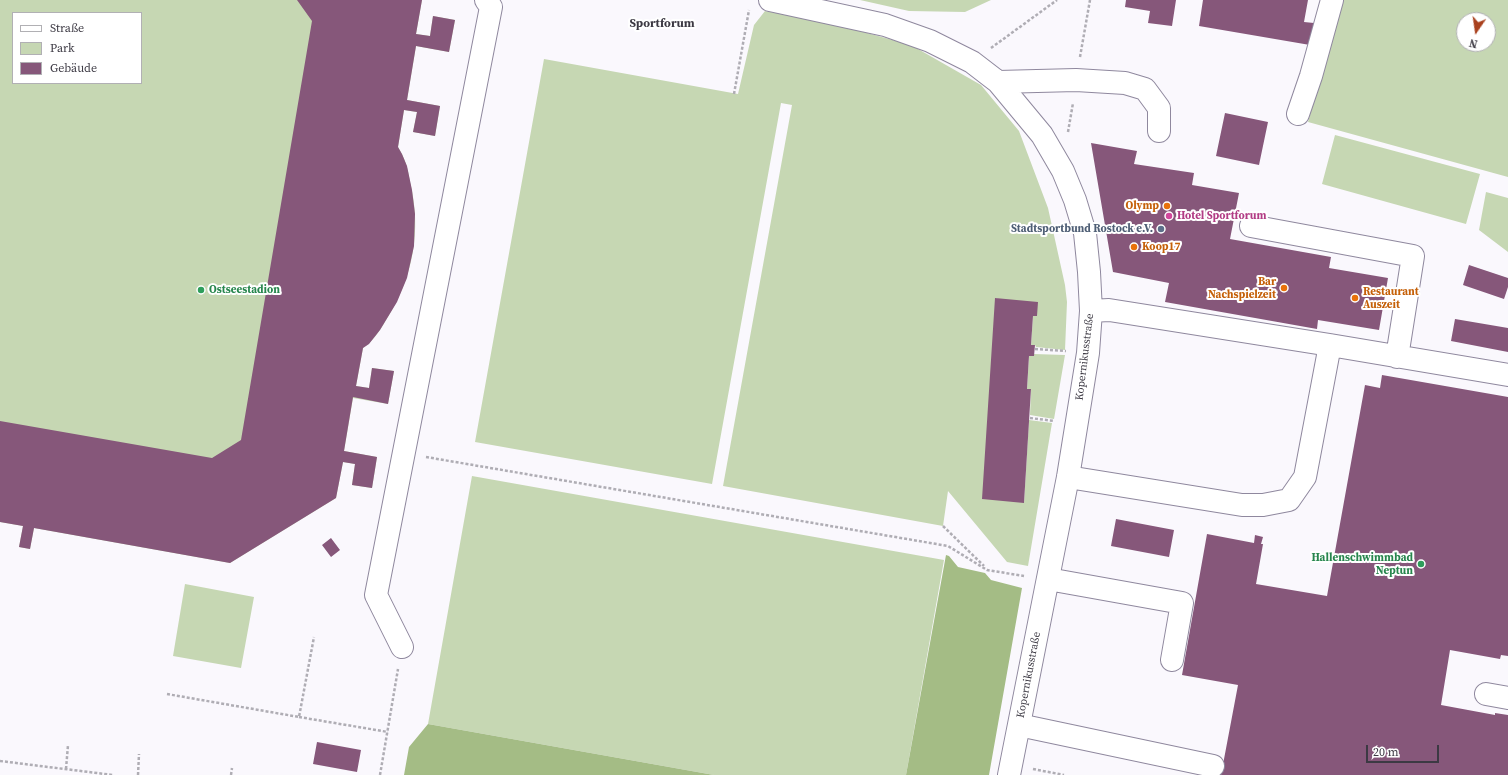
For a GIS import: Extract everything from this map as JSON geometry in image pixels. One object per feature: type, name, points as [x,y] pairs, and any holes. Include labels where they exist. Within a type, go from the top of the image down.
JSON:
[{"type":"street","points":[[402,647],[376,595],[490,7],[486,0]]},
{"type":"street","name":"Kopernikusstraße","points":[[770,0],[885,25],[930,41],[972,62],[998,82],[1042,135],[1063,171],[1075,200],[1084,233],[1089,272],[1091,311],[1088,353],[1068,477],[1010,770]]},
{"type":"street","points":[[1298,114],[1311,76],[1332,0]]},
{"type":"street","points":[[998,82],[1076,80],[1125,83],[1145,89],[1159,108],[1159,131]]},
{"type":"street","points":[[1251,226],[1413,256],[1397,357]]},
{"type":"street","points":[[1091,311],[1109,310],[1508,375]]},
{"type":"street","points":[[1068,477],[1242,505],[1263,505],[1289,500],[1305,477],[1330,345]]},
{"type":"street","points":[[1048,580],[1182,603],[1172,660]]},
{"type":"street","points":[[1486,694],[1508,698]]},
{"type":"street","points":[[1019,725],[1213,766]]},
{"type":"path","points":[[972,62],[1057,0]]},
{"type":"path","points":[[734,94],[749,8]]},
{"type":"path","points":[[1035,349],[1088,353]]},
{"type":"path","points":[[404,452],[471,465],[948,546],[987,570],[1048,580]]},
{"type":"path","points":[[943,526],[987,570]]},
{"type":"path","points":[[299,717],[314,637]]},
{"type":"path","points":[[167,694],[388,732]]},
{"type":"path","points":[[380,775],[394,696]]},
{"type":"path","points":[[66,769],[68,745]]},
{"type":"path","points":[[138,775],[139,754]]},
{"type":"path","points":[[0,761],[113,775]]},
{"type":"path","points":[[231,775],[232,768]]},
{"type":"path","points":[[1010,770],[1064,775]]},
{"type":"green space","name":"Ostseestadion","points":[[0,0],[422,0],[416,34],[430,36],[433,16],[455,20],[449,52],[416,46],[407,100],[440,106],[435,136],[413,132],[417,112],[404,110],[398,147],[403,155],[407,168],[414,200],[415,236],[413,253],[409,271],[395,304],[379,332],[363,348],[356,386],[369,388],[372,368],[394,371],[388,404],[353,398],[344,451],[377,457],[372,488],[352,485],[355,464],[343,462],[336,498],[230,563],[34,528],[30,549],[19,547],[23,526],[0,522]]},
{"type":"green space","points":[[860,0],[991,0],[965,12],[909,11]]},
{"type":"green space","points":[[1342,0],[1508,0],[1508,177],[1308,122]]},
{"type":"green space","points":[[765,11],[827,22],[911,45],[981,85],[1019,131],[1048,208],[1065,285],[1067,302],[1065,350],[1036,347],[1035,345],[1031,345],[1033,316],[996,298],[1024,503],[1029,420],[1052,423],[1028,566],[1007,562],[948,491],[943,526],[723,486],[792,105],[781,103],[712,484],[475,442],[544,59],[738,94],[754,25]]},
{"type":"green space","points":[[1335,135],[1480,174],[1466,224],[1322,184]]},
{"type":"green space","points":[[1486,192],[1508,198],[1508,252],[1479,230]]},
{"type":"green space","points":[[1034,354],[1065,355],[1054,419],[1030,415],[1031,389],[1027,389],[1029,356],[1034,356]]},
{"type":"green space","points":[[472,476],[944,560],[906,775],[714,775],[428,724]]},
{"type":"green space","points":[[946,555],[949,556],[958,567],[985,573],[991,580],[1022,588],[989,775],[906,775]]},
{"type":"green space","points":[[185,584],[254,597],[241,668],[173,656]]},
{"type":"green space","points":[[428,724],[714,775],[404,775],[409,747]]},
{"type":"building","points":[[297,0],[422,0],[416,34],[430,36],[433,16],[455,20],[449,52],[416,46],[407,100],[440,106],[435,136],[413,132],[417,112],[404,110],[398,147],[407,166],[412,190],[415,214],[414,246],[407,278],[397,302],[380,330],[369,344],[363,348],[356,386],[369,388],[372,368],[394,371],[388,404],[353,397],[344,451],[377,457],[372,488],[352,485],[355,464],[343,462],[336,498],[230,563],[34,528],[30,549],[19,547],[23,526],[0,522],[0,421],[212,458],[241,440],[312,21]]},
{"type":"building","points":[[1126,0],[1176,0],[1172,26],[1148,23],[1150,11],[1125,7]]},
{"type":"building","points":[[1203,0],[1308,0],[1304,22],[1314,23],[1310,45],[1199,26]]},
{"type":"building","points":[[1225,113],[1268,122],[1259,165],[1216,156]]},
{"type":"building","name":"Hotel Sportforum","points":[[1091,143],[1137,151],[1134,164],[1194,173],[1192,185],[1239,193],[1230,239],[1331,257],[1329,268],[1388,278],[1379,330],[1318,320],[1317,329],[1165,302],[1169,283],[1113,272]]},
{"type":"building","points":[[1469,265],[1508,278],[1508,287],[1504,299],[1463,285]]},
{"type":"building","points":[[995,298],[1038,302],[1037,316],[1033,316],[1031,345],[1035,345],[1034,356],[1029,356],[1027,389],[1031,389],[1024,503],[982,499]]},
{"type":"building","points":[[1455,319],[1508,328],[1508,352],[1451,341]]},
{"type":"building","name":"Hallenschwimmbad Neptun","points":[[1382,375],[1508,397],[1508,656],[1501,655],[1500,659],[1450,650],[1441,705],[1495,715],[1495,713],[1508,715],[1508,775],[1221,775],[1238,685],[1182,675],[1207,534],[1254,543],[1255,535],[1263,537],[1256,584],[1327,596],[1365,385],[1380,388]]},
{"type":"building","points":[[1116,519],[1174,530],[1169,557],[1111,546]]},
{"type":"building","points":[[331,538],[340,550],[331,557],[322,545]]},
{"type":"building","points":[[317,742],[361,750],[357,772],[313,764]]},
{"type":"place","name":"Olymp","points":[[1167,206]]},
{"type":"place","name":"Hotel Sportforum","points":[[1169,216]]},
{"type":"place","name":"Stadtsportbund Rostock e.V.","points":[[1161,229]]},
{"type":"place","name":"Koop17","points":[[1134,247]]},
{"type":"place","name":"Bar Nachspielzeit","points":[[1284,288]]},
{"type":"place","name":"Ostseestadion","points":[[201,290]]},
{"type":"place","name":"Restaurant Auszeit","points":[[1355,298]]},
{"type":"place","name":"Hallenschwimmbad Neptun","points":[[1421,564]]},
{"type":"district","name":"Sportforum","points":[[662,24]]}]
